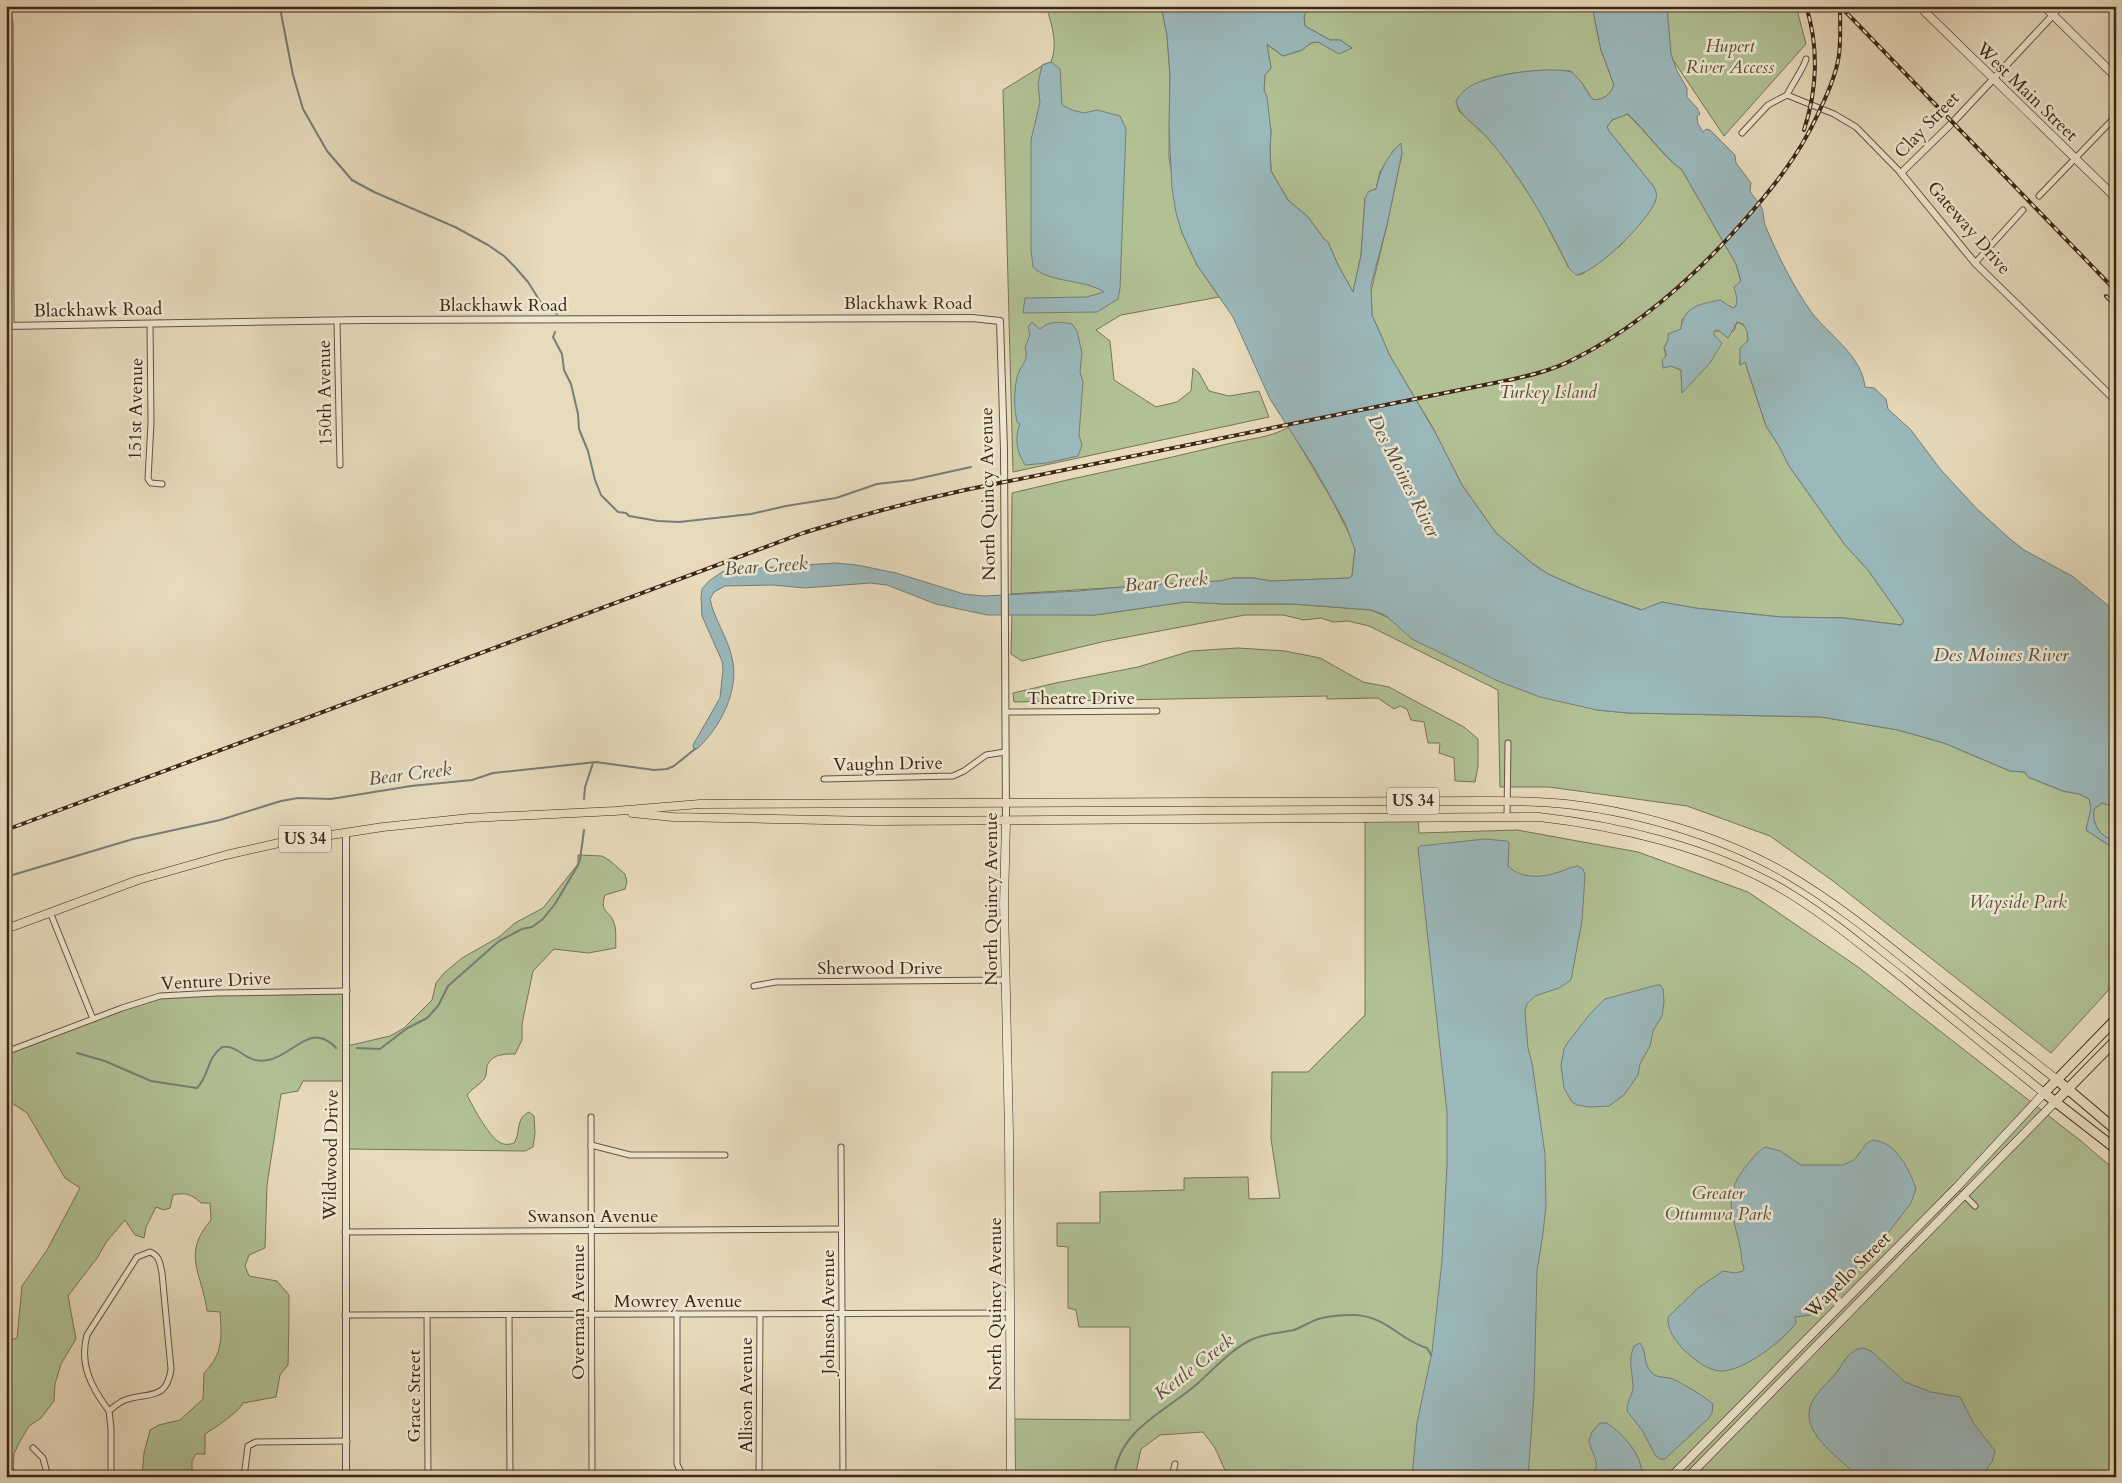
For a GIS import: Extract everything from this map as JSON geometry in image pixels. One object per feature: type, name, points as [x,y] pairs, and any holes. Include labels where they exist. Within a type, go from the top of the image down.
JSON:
[{"type":"highway","points":[[2044,1093],[2116,1019]]},
{"type":"highway","points":[[2055,1102],[2116,1040]]},
{"type":"highway","name":"US 34","points":[[2056,1079],[2116,1130]]},
{"type":"highway","name":"US 34","points":[[2044,1093],[2116,1149]]},
{"type":"main road","name":"West Main Street","points":[[1919,6],[2116,198]]},
{"type":"main road","points":[[2044,6],[2116,77]]},
{"type":"main road","name":"US 34","points":[[6,929],[161,872],[248,850],[383,827],[502,815],[615,811],[700,804],[1554,802],[1635,816],[1690,832],[1742,852],[1784,872],[1834,903],[1880,938],[2056,1079]]},
{"type":"main road","name":"US 34","points":[[615,811],[673,817],[875,821],[1507,817],[1538,817],[1573,821],[1648,836],[1702,854],[1777,886],[1832,922],[2044,1093]]},
{"type":"main road","name":"North Quincy Avenue","points":[[1006,820],[1004,904],[1011,1477]]},
{"type":"main road","name":"Wapello Street","points":[[1671,1477],[1957,1187],[2044,1093]]},
{"type":"main road","name":"Wapello Street","points":[[1688,1477],[2055,1102]]},
{"type":"street","points":[[2053,15],[2061,6]]},
{"type":"street","name":"Clay Street","points":[[1901,173],[1993,80],[2053,15]]},
{"type":"street","points":[[9,326],[10,22]]},
{"type":"street","points":[[1742,133],[1768,105],[1787,95],[1798,72],[1805,65],[1806,59]]},
{"type":"street","name":"Gateway Drive","points":[[1787,95],[1839,116],[1856,127],[1901,173],[1975,263],[2116,401]]},
{"type":"street","points":[[2039,196],[2116,116]]},
{"type":"street","points":[[1975,263],[2023,210]]},
{"type":"street","name":"Blackhawk Road","points":[[9,326],[337,321],[944,318],[1000,320]]},
{"type":"street","name":"North Quincy Avenue","points":[[1000,320],[1004,450],[1006,820]]},
{"type":"street","name":"150th Avenue","points":[[337,321],[340,465]]},
{"type":"street","name":"151st Avenue","points":[[150,324],[151,423],[148,479],[151,483],[162,484]]},
{"type":"street","name":"Theatre Drive","points":[[1005,712],[1158,711]]},
{"type":"street","points":[[1507,817],[1508,744]]},
{"type":"street","name":"Vaughn Drive","points":[[824,779],[953,776],[964,771],[986,755],[1005,752]]},
{"type":"street","name":"Wildwood Drive","points":[[346,833],[346,1477]]},
{"type":"street","points":[[50,912],[93,1019]]},
{"type":"street","name":"Sherwood Drive","points":[[754,986],[776,982],[1005,980]]},
{"type":"street","name":"Venture Drive","points":[[6,1052],[160,996],[216,993],[347,992]]},
{"type":"street","name":"Overman Avenue","points":[[591,1117],[592,1477]]},
{"type":"street","points":[[591,1145],[630,1155],[725,1155]]},
{"type":"street","name":"Johnson Avenue","points":[[841,1147],[843,1477]]},
{"type":"street","points":[[1963,1194],[1975,1206]]},
{"type":"street","name":"Swanson Avenue","points":[[345,1232],[841,1229]]},
{"type":"street","points":[[108,1411],[122,1400],[155,1394],[164,1389],[170,1380],[171,1369],[162,1273],[159,1258],[150,1252],[137,1257],[85,1341],[84,1361],[87,1374],[108,1411],[112,1428],[112,1477]]},
{"type":"street","name":"Mowrey Avenue","points":[[345,1316],[1010,1313]]},
{"type":"street","points":[[677,1314],[678,1468],[682,1474],[690,1477]]},
{"type":"street","name":"Allison Avenue","points":[[759,1477],[760,1314]]},
{"type":"street","name":"Grace Street","points":[[427,1315],[428,1477]]},
{"type":"street","points":[[509,1315],[510,1477]]},
{"type":"street","points":[[244,1477],[248,1446],[256,1442],[346,1441]]},
{"type":"street","points":[[33,1448],[43,1458],[48,1477]]},
{"type":"street","points":[[1172,1477],[1175,1464]]},
{"type":"green space","points":[[1046,6],[1161,6],[1167,35],[1170,75],[1169,157],[1182,233],[1197,265],[1219,297],[1121,315],[1096,330],[1110,341],[1114,380],[1156,407],[1177,402],[1191,391],[1193,368],[1199,373],[1209,391],[1229,396],[1259,391],[1269,417],[1013,472],[1003,90],[1051,62],[1054,41]]},
{"type":"green space","name":"Turkey Island","points":[[1310,6],[1592,6],[1601,50],[1614,85],[1606,96],[1596,100],[1592,99],[1582,83],[1570,71],[1525,72],[1508,74],[1478,83],[1456,101],[1459,111],[1485,135],[1503,156],[1537,206],[1569,268],[1579,275],[1621,245],[1655,202],[1654,187],[1609,131],[1607,127],[1612,120],[1627,114],[1668,158],[1682,170],[1736,264],[1741,282],[1736,306],[1733,308],[1682,319],[1681,329],[1668,340],[1664,348],[1666,357],[1663,368],[1671,366],[1681,370],[1682,392],[1694,379],[1714,331],[1734,331],[1737,322],[1744,326],[1748,331],[1748,336],[1740,365],[1745,362],[1766,426],[1789,466],[1845,545],[1868,570],[1904,621],[1901,625],[1844,618],[1781,617],[1695,608],[1662,602],[1642,610],[1582,589],[1548,574],[1496,533],[1462,485],[1433,428],[1390,356],[1372,315],[1371,291],[1402,153],[1394,150],[1380,172],[1376,189],[1365,198],[1361,255],[1353,292],[1328,242],[1308,217],[1288,200],[1271,171],[1271,131],[1264,90],[1265,75],[1271,68],[1266,44],[1283,56],[1302,50],[1311,43],[1318,42],[1352,48],[1340,40],[1330,40],[1305,26],[1304,16]]},
{"type":"green space","name":"Hupert River Access","points":[[1662,6],[1796,6],[1806,44],[1724,136],[1671,57]]},
{"type":"green space","points":[[1289,427],[1332,500],[1352,539],[1355,550],[1352,576],[1349,578],[1271,581],[1253,578],[1233,578],[1220,581],[1011,594],[1012,493],[1266,436]]},
{"type":"green space","name":"Wayside Park","points":[[1185,602],[1293,604],[1371,610],[1597,710],[1628,713],[1821,717],[1898,730],[1944,743],[2010,771],[2025,772],[2028,777],[2063,791],[2079,794],[2089,799],[2092,808],[2086,830],[2116,850],[2116,982],[2051,1053],[1833,881],[1770,836],[1687,806],[1549,787],[1500,787],[1498,690],[1369,626],[1348,621],[1333,622],[1321,618],[1304,620],[1283,615],[1245,615],[1106,641],[1022,661],[1011,654],[1012,614],[1095,615]]},
{"type":"green space","points":[[1238,648],[1285,651],[1320,658],[1363,682],[1389,687],[1464,727],[1478,739],[1478,766],[1475,782],[1455,781],[1454,758],[1439,753],[1440,743],[1428,743],[1424,722],[1411,720],[1407,709],[1400,706],[1394,709],[1378,698],[1327,699],[1327,696],[1014,702],[1013,693],[1138,667],[1191,651]]},
{"type":"green space","points":[[2102,803],[2116,807],[2116,842],[2098,830],[2094,820],[2094,809]]},
{"type":"green space","name":"Greater Ottumwa Park","points":[[1365,817],[1418,817],[1419,833],[1517,830],[1638,852],[1748,892],[1858,967],[2081,1141],[2116,1171],[2116,1477],[1228,1477],[1215,1448],[1203,1432],[1160,1435],[1141,1449],[1135,1477],[1011,1477],[1011,1419],[1130,1420],[1130,1327],[1079,1327],[1076,1310],[1068,1308],[1068,1247],[1057,1246],[1057,1223],[1100,1223],[1100,1192],[1184,1190],[1184,1178],[1248,1177],[1249,1199],[1280,1198],[1271,1139],[1272,1072],[1308,1072],[1365,1015]]},
{"type":"green space","points":[[578,855],[602,856],[625,874],[627,882],[625,889],[605,895],[603,905],[615,926],[616,948],[588,953],[554,949],[533,971],[522,1024],[522,1040],[515,1054],[503,1055],[492,1059],[487,1066],[485,1078],[467,1095],[486,1127],[503,1144],[514,1143],[520,1122],[529,1112],[534,1116],[535,1133],[533,1147],[525,1151],[346,1149],[347,1081],[303,1081],[298,1091],[281,1094],[267,1185],[265,1248],[249,1255],[245,1266],[249,1276],[277,1281],[289,1295],[288,1365],[280,1375],[276,1397],[243,1403],[221,1424],[205,1434],[205,1454],[196,1454],[192,1461],[192,1477],[142,1477],[144,1453],[150,1430],[159,1425],[180,1420],[203,1399],[204,1373],[215,1359],[221,1338],[220,1312],[207,1311],[195,1254],[202,1232],[211,1220],[210,1203],[201,1203],[188,1195],[173,1195],[170,1208],[164,1210],[156,1207],[146,1227],[144,1238],[135,1235],[125,1220],[107,1241],[97,1258],[68,1296],[76,1339],[61,1364],[55,1384],[54,1401],[41,1418],[29,1426],[14,1454],[13,1477],[6,1477],[6,1341],[17,1338],[22,1286],[47,1250],[80,1188],[65,1178],[27,1113],[6,1099],[6,1052],[160,996],[347,991],[347,1046],[390,1036],[404,1028],[432,1000],[436,983],[444,973],[462,958],[499,937],[515,923],[543,908],[578,864]]},
{"type":"water","name":"Des Moines River","points":[[1161,6],[1310,6],[1304,16],[1305,26],[1330,40],[1340,40],[1352,48],[1339,54],[1318,42],[1311,43],[1302,50],[1283,56],[1267,44],[1271,68],[1265,75],[1264,90],[1267,97],[1271,131],[1271,171],[1288,200],[1308,217],[1328,242],[1353,292],[1361,255],[1365,198],[1369,191],[1376,189],[1385,164],[1401,143],[1402,153],[1387,225],[1371,285],[1372,315],[1390,356],[1435,432],[1462,485],[1496,533],[1533,564],[1548,574],[1582,589],[1641,610],[1662,602],[1695,608],[1781,617],[1844,618],[1901,625],[1904,621],[1868,570],[1845,545],[1789,466],[1766,426],[1745,362],[1740,365],[1740,348],[1748,341],[1747,331],[1743,324],[1737,322],[1728,338],[1718,330],[1714,331],[1714,335],[1722,343],[1710,363],[1682,393],[1681,370],[1671,366],[1663,368],[1662,360],[1666,356],[1664,348],[1668,340],[1668,334],[1681,329],[1686,315],[1694,307],[1720,300],[1733,308],[1736,306],[1737,298],[1734,287],[1741,281],[1736,264],[1682,170],[1668,158],[1628,114],[1612,120],[1607,127],[1609,131],[1654,187],[1656,198],[1650,211],[1620,245],[1596,265],[1576,275],[1569,268],[1542,216],[1510,166],[1485,135],[1460,111],[1456,101],[1469,87],[1490,78],[1519,72],[1549,70],[1572,72],[1592,99],[1603,98],[1611,91],[1614,85],[1601,50],[1592,6],[1667,6],[1671,54],[1677,71],[1687,88],[1687,97],[1700,114],[1697,116],[1698,124],[1703,132],[1706,129],[1710,130],[1735,155],[1736,163],[1751,183],[1750,191],[1761,206],[1765,225],[1792,282],[1819,322],[1852,356],[1863,376],[1865,387],[1874,388],[1886,399],[1888,409],[1911,430],[1941,470],[1976,508],[2009,538],[2024,550],[2072,576],[2116,612],[2116,807],[2102,803],[2094,809],[2094,820],[2101,833],[2116,842],[2116,850],[2086,830],[2091,808],[2089,799],[2028,777],[2025,772],[2010,771],[1944,743],[1898,730],[1821,717],[1628,713],[1597,710],[1540,697],[1498,681],[1412,639],[1385,615],[1371,610],[1293,604],[1185,602],[1095,615],[987,615],[936,604],[887,585],[870,583],[805,588],[773,585],[725,586],[714,592],[710,599],[732,658],[734,670],[731,695],[713,730],[697,749],[694,749],[693,745],[720,698],[723,669],[722,661],[702,616],[702,589],[709,581],[722,572],[729,570],[835,563],[857,565],[896,573],[964,594],[984,596],[1220,581],[1233,578],[1253,578],[1271,581],[1349,578],[1352,576],[1355,550],[1345,523],[1315,469],[1270,399],[1233,317],[1197,265],[1182,233],[1176,213],[1172,188],[1169,128],[1170,75],[1167,35]]},
{"type":"water","points":[[1051,62],[1060,69],[1062,105],[1084,113],[1097,110],[1120,116],[1126,129],[1120,288],[1118,299],[1097,312],[1023,313],[1025,298],[1087,297],[1104,292],[1087,285],[1048,276],[1033,267],[1031,250],[1031,140],[1040,102],[1038,84],[1042,65]]},
{"type":"water","points":[[1032,322],[1040,329],[1052,323],[1072,324],[1077,331],[1082,353],[1080,372],[1083,382],[1079,435],[1082,445],[1078,456],[1047,463],[1025,465],[1017,445],[1017,434],[1020,424],[1017,422],[1016,417],[1015,394],[1018,373],[1026,356],[1025,348],[1030,334],[1028,327]]},
{"type":"water","points":[[1485,839],[1507,841],[1509,843],[1508,866],[1519,873],[1539,876],[1578,866],[1583,869],[1585,875],[1582,921],[1571,980],[1559,988],[1535,996],[1527,1004],[1525,1011],[1528,1048],[1532,1063],[1545,1154],[1546,1206],[1537,1271],[1534,1394],[1528,1477],[1412,1477],[1417,1423],[1432,1352],[1442,1261],[1447,1165],[1447,1112],[1418,848],[1420,846]]},
{"type":"water","points":[[1660,985],[1663,989],[1662,1016],[1653,1031],[1650,1046],[1640,1064],[1638,1075],[1624,1095],[1609,1106],[1589,1107],[1572,1102],[1564,1088],[1561,1066],[1564,1049],[1568,1042],[1590,1014],[1605,999]]},
{"type":"water","points":[[1873,1140],[1889,1146],[1895,1151],[1906,1166],[1916,1189],[1911,1203],[1878,1246],[1842,1282],[1829,1300],[1811,1315],[1795,1317],[1796,1323],[1790,1330],[1762,1354],[1729,1370],[1715,1370],[1700,1364],[1684,1350],[1672,1335],[1668,1317],[1698,1288],[1723,1271],[1735,1273],[1743,1271],[1744,1267],[1731,1208],[1731,1198],[1733,1188],[1746,1166],[1766,1147],[1780,1151],[1801,1165],[1843,1165],[1854,1160],[1867,1143]]},
{"type":"water","points":[[1640,1343],[1644,1350],[1647,1365],[1653,1374],[1673,1379],[1694,1390],[1713,1404],[1712,1413],[1709,1418],[1665,1459],[1660,1459],[1655,1455],[1642,1430],[1627,1411],[1633,1388],[1631,1356],[1634,1346]]},
{"type":"water","points":[[1863,1348],[1871,1351],[1905,1382],[1931,1392],[1960,1397],[1974,1424],[1995,1451],[1992,1462],[1981,1477],[1859,1477],[1834,1455],[1812,1428],[1809,1417],[1810,1407],[1818,1393],[1847,1357],[1854,1351]]},
{"type":"water","points":[[1600,1423],[1607,1423],[1620,1433],[1631,1446],[1639,1461],[1642,1477],[1591,1477],[1596,1468],[1596,1463],[1589,1441],[1592,1432]]},
{"type":"waterway","points":[[280,8],[293,75],[303,109],[327,151],[352,180],[374,192],[455,227],[488,245],[504,256],[515,267],[528,282],[543,306],[557,314]]},
{"type":"waterway","points":[[555,332],[553,337],[562,354],[564,370],[571,384],[578,414],[579,429],[588,451],[595,480],[601,495],[618,512],[626,513],[629,516],[658,521],[679,522],[751,514],[836,498],[877,484],[912,480],[971,467]]},
{"type":"waterway","name":"Bear Creek","points":[[6,877],[133,839],[220,820],[281,801],[298,798],[331,799],[411,786],[472,780],[493,773],[596,762],[654,770],[667,769],[674,766],[695,749]]},
{"type":"waterway","points":[[584,799],[585,787],[593,763]]},
{"type":"waterway","points":[[357,1048],[380,1049],[406,1029],[427,1018],[438,1006],[448,986],[499,941],[522,929],[532,927],[543,919],[555,904],[578,865],[584,830]]},
{"type":"waterway","points":[[77,1053],[105,1061],[151,1081],[197,1088],[213,1056],[222,1047],[233,1048],[254,1060],[260,1061],[277,1057],[310,1038],[327,1040],[336,1048]]},
{"type":"waterway","name":"Kettle Creek","points":[[1114,1477],[1118,1460],[1125,1446],[1145,1423],[1197,1384],[1230,1353],[1258,1337],[1294,1330],[1326,1317],[1364,1316],[1383,1323],[1408,1339],[1427,1348],[1431,1355]]},
{"type":"railway","points":[[1804,130],[1812,100],[1815,68],[1813,37],[1806,6]]},
{"type":"railway","points":[[1840,6],[2116,291]]},
{"type":"railway","points":[[6,830],[823,527],[924,499],[1509,380],[1542,372],[1566,363],[1621,332],[1664,300],[1723,244],[1773,186],[1793,159],[1810,131],[1836,71],[1839,55],[1840,6]]},
{"type":"railway","points":[[2106,296],[2116,306]]}]
